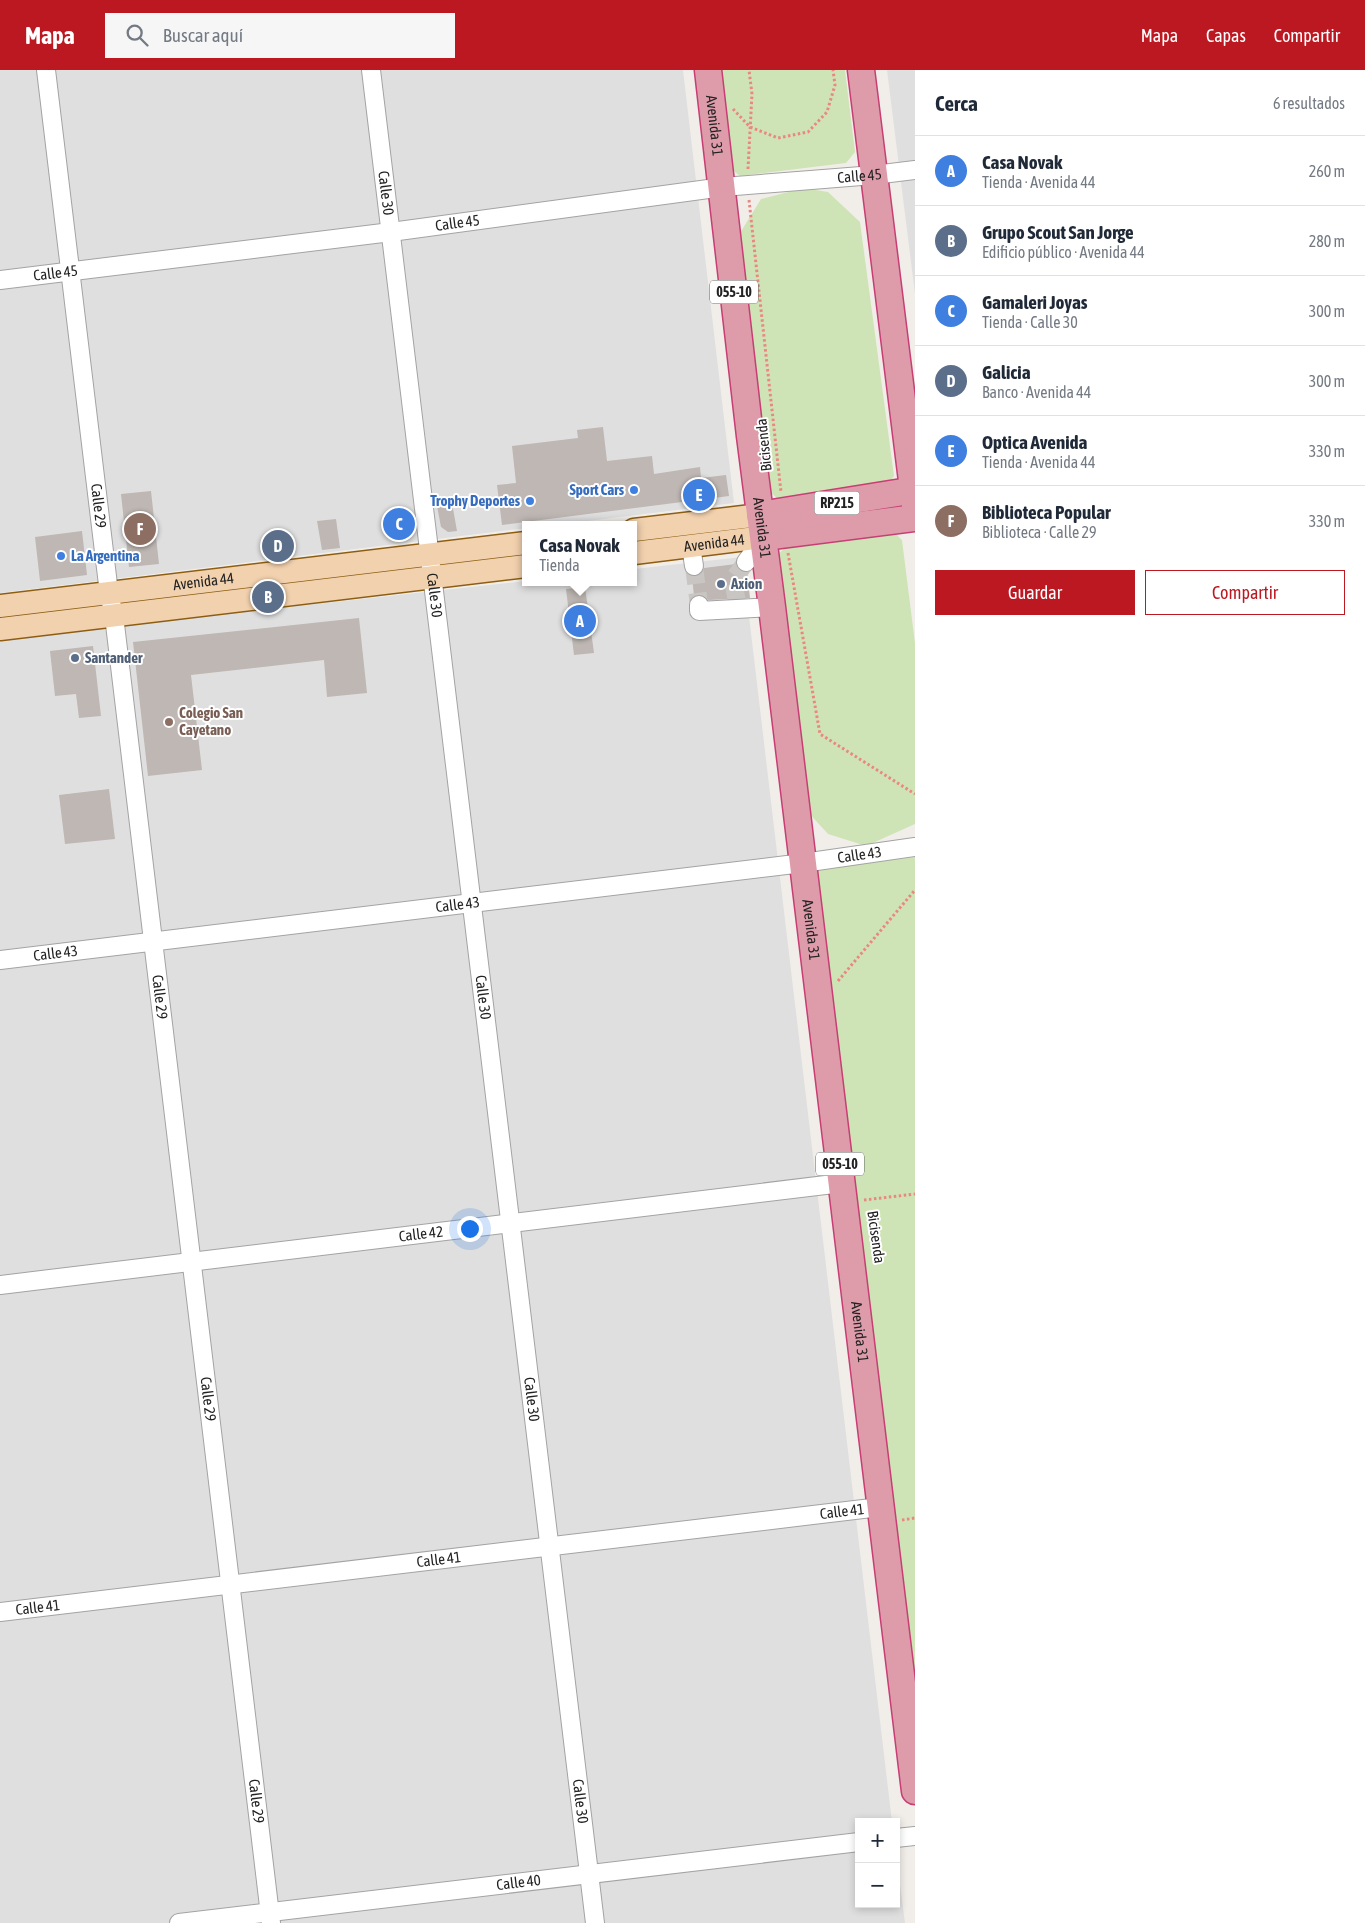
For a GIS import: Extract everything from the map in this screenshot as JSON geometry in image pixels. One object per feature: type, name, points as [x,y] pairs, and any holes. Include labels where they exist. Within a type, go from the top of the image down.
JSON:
[{"type":"highway","name":"Avenida 31","points":[[708,70],[735,186],[773,524],[772,607],[915,1791]]},
{"type":"highway","points":[[861,70],[914,495]]},
{"type":"highway","name":"Avenida 44","points":[[773,524],[914,495]]},
{"type":"highway","name":"Avenida 44","points":[[773,524],[915,518]]},
{"type":"main road","name":"Avenida 44","points":[[637,530],[773,524]]},
{"type":"main road","name":"Avenida 44","points":[[637,553],[692,556],[773,524]]},
{"type":"main road","name":"Avenida 44","points":[[0,606],[522,543]]},
{"type":"main road","name":"Avenida 44","points":[[0,629],[522,567]]},
{"type":"street","name":"Calle 29","points":[[46,70],[109,593],[114,616],[270,1918]]},
{"type":"street","name":"Calle 30","points":[[371,70],[595,1923]]},
{"type":"street","name":"Calle 45","points":[[0,280],[391,232],[735,186],[915,170]]},
{"type":"street","points":[[746,562],[773,524]]},
{"type":"street","points":[[698,605],[699,611],[737,606],[772,607]]},
{"type":"street","name":"Calle 43","points":[[0,960],[472,904],[803,863],[915,847]]},
{"type":"street","name":"Calle 42","points":[[0,1285],[510,1223],[843,1193]]},
{"type":"street","name":"Calle 41","points":[[0,1612],[880,1507]]},
{"type":"street","points":[[900,1838],[915,1836]]},
{"type":"street","name":"Calle 40","points":[[179,1923],[270,1918],[589,1874],[855,1842]]},
{"type":"path","name":"Bicisenda","points":[[749,70],[752,94],[750,127],[735,186],[773,524],[820,734],[915,794]]},
{"type":"path","points":[[729,105],[750,127],[778,138],[808,132],[827,112],[835,85],[833,70]]},
{"type":"path","points":[[838,981],[915,890]]},
{"type":"path","points":[[843,1193],[915,1194]]},
{"type":"path","points":[[902,1520],[903,1529]]},
{"type":"shaded area","points":[[0,70],[683,70],[734,503],[588,521],[522,521],[522,528],[0,593]]},
{"type":"shaded area","points":[[887,70],[915,70],[915,294]]},
{"type":"shaded area","points":[[742,557],[892,1818],[855,1818],[855,1908],[900,1908],[900,1884],[905,1923],[0,1923],[0,640],[522,581],[522,586],[637,586],[637,569]]},
{"type":"green space","points":[[718,70],[845,70],[855,152],[846,163],[740,176],[730,168]]},
{"type":"green space","points":[[804,188],[828,192],[860,222],[894,476],[886,487],[779,500],[769,491],[735,241],[761,199]]},
{"type":"green space","points":[[893,531],[902,540],[915,643],[915,824],[866,846],[828,834],[806,810],[775,558],[788,544]]},
{"type":"green space","points":[[915,857],[915,1718],[811,869]]},
{"type":"building","points":[[603,427],[607,461],[652,456],[654,474],[700,467],[701,478],[726,475],[729,496],[502,525],[497,485],[516,483],[512,446],[578,438],[577,430]]},
{"type":"building","points":[[151,491],[159,564],[129,567],[121,494]]},
{"type":"building","points":[[452,503],[457,531],[448,532],[441,527],[437,506]]},
{"type":"building","points":[[406,514],[408,530],[401,537],[392,539],[389,517]]},
{"type":"building","points":[[336,519],[340,548],[322,550],[317,521]]},
{"type":"building","name":"La Argentina","points":[[82,531],[87,575],[40,581],[35,537]]},
{"type":"building","points":[[284,531],[288,558],[272,560],[268,534]]},
{"type":"building","name":"Axion","points":[[736,564],[740,571],[747,572],[750,598],[708,600],[704,596],[694,596],[692,576],[700,575],[704,568]]},
{"type":"building","points":[[585,587],[594,653],[574,655],[566,589]]},
{"type":"building","name":"Colegio San Cayetano","points":[[359,618],[367,693],[327,697],[324,660],[191,675],[202,770],[148,776],[133,642]]},
{"type":"building","points":[[93,646],[101,716],[79,718],[76,694],[55,696],[50,651]]},
{"type":"building","points":[[109,789],[115,839],[65,844],[59,795]]},
{"type":"tunnel","points":[[737,602],[733,580],[746,562]]},
{"type":"tunnel","points":[[694,566],[699,605]]},
{"type":"place","name":"Sport Cars","points":[[634,490]]},
{"type":"place","name":"Optica Avenida","points":[[699,495]]},
{"type":"place","name":"Trophy Deportes","points":[[530,501]]},
{"type":"place","name":"Gamaleri Joyas","points":[[399,524]]},
{"type":"place","name":"Biblioteca Popular","points":[[140,529]]},
{"type":"place","name":"Galicia","points":[[278,546]]},
{"type":"place","name":"La Argentina","points":[[61,556]]},
{"type":"place","name":"Axion","points":[[721,584]]},
{"type":"place","name":"Grupo Scout San Jorge","points":[[268,597]]},
{"type":"place","name":"Casa Novak","points":[[580,621]]},
{"type":"place","name":"Santander","points":[[75,658]]},
{"type":"place","name":"Colegio San Cayetano","points":[[169,722]]}]
